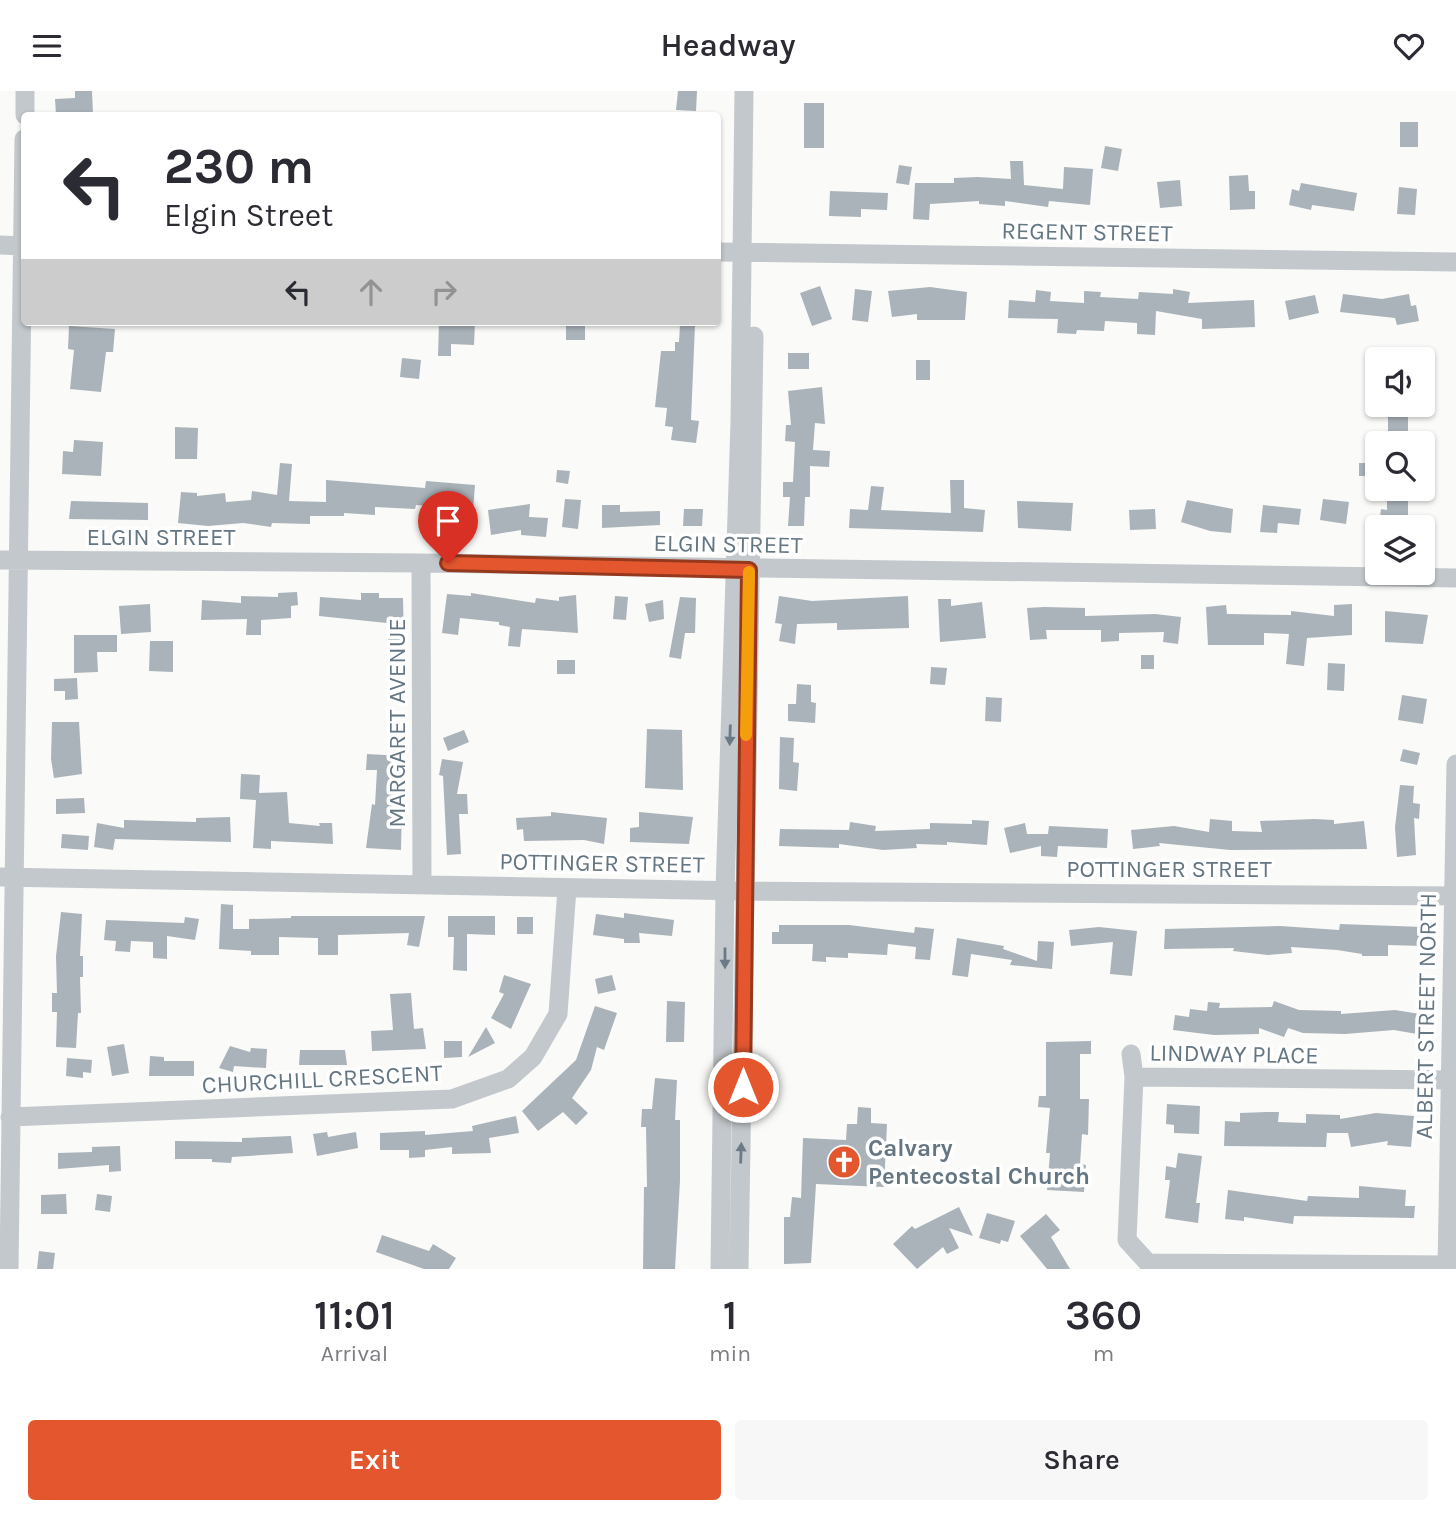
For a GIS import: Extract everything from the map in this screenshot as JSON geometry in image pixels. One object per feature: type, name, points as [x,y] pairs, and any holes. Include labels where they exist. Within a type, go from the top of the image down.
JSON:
[{"type":"street","points":[[25,91],[25,112]]},
{"type":"street","points":[[720,1269],[735,890],[747,422],[750,98]]},
{"type":"street","points":[[0,245],[21,246]]},
{"type":"street","name":"REGENT STREET","points":[[721,252],[1456,262]]},
{"type":"street","points":[[9,1269],[7,877],[10,560],[21,313]]},
{"type":"street","name":"ELGIN STREET","points":[[10,560],[421,563],[742,570],[1456,578]]},
{"type":"street","name":"MARGARET AVENUE","points":[[421,563],[422,884]]},
{"type":"street","name":"ALBERT STREET NORTH","points":[[1448,1267],[1452,1189],[1449,1080],[1456,764]]},
{"type":"street","name":"POTTINGER STREET","points":[[7,877],[567,888],[1454,895]]},
{"type":"street","name":"CHURCHILL CRESCENT","points":[[10,1117],[452,1099],[508,1079],[533,1057],[558,1014],[567,888]]},
{"type":"street","points":[[735,890],[738,1269]]},
{"type":"street","points":[[1131,1053],[1134,1077]]},
{"type":"street","name":"LINDWAY PLACE","points":[[1448,1267],[1148,1263],[1126,1240],[1134,1077],[1449,1080]]},
{"type":"building","points":[[75,91],[92,91],[93,112],[56,112],[55,99],[75,98]]},
{"type":"building","points":[[678,91],[697,91],[696,111],[676,110]]},
{"type":"building","points":[[804,103],[824,103],[824,148],[804,148]]},
{"type":"building","points":[[1400,122],[1418,122],[1418,147],[1400,147]]},
{"type":"building","points":[[1105,146],[1122,149],[1118,171],[1101,168]]},
{"type":"building","points":[[1010,161],[1023,161],[1024,185],[1063,189],[1064,167],[1093,169],[1090,205],[1049,201],[1048,207],[1005,201],[1005,206],[979,204],[979,201],[930,204],[929,220],[913,219],[915,183],[954,183],[954,178],[978,177],[1011,179]]},
{"type":"building","points":[[899,165],[912,167],[909,185],[896,183]]},
{"type":"building","points":[[1248,175],[1249,191],[1255,191],[1255,209],[1230,210],[1229,176]]},
{"type":"building","points":[[1180,180],[1182,206],[1160,208],[1157,182]]},
{"type":"building","points":[[1301,183],[1357,193],[1354,211],[1312,205],[1311,210],[1289,205],[1292,189],[1299,191]]},
{"type":"building","points":[[1399,187],[1417,189],[1415,215],[1397,214]]},
{"type":"building","points":[[830,191],[888,193],[887,210],[861,209],[861,217],[829,216]]},
{"type":"building","points":[[820,286],[832,319],[812,326],[800,293]]},
{"type":"building","points":[[930,287],[967,292],[965,320],[917,320],[917,314],[892,317],[888,291]]},
{"type":"building","points":[[855,289],[872,291],[868,322],[852,320]]},
{"type":"building","points":[[1173,289],[1190,292],[1188,303],[1254,300],[1255,327],[1202,329],[1202,319],[1156,311],[1155,335],[1137,334],[1137,323],[1105,321],[1104,331],[1077,330],[1076,334],[1057,333],[1058,319],[1008,318],[1009,300],[1035,302],[1036,290],[1051,292],[1050,301],[1084,303],[1084,291],[1101,292],[1100,297],[1138,299],[1139,292],[1173,294]]},
{"type":"building","points":[[1343,294],[1382,299],[1409,294],[1411,306],[1416,305],[1419,321],[1397,325],[1395,318],[1340,312]]},
{"type":"building","points":[[1315,295],[1319,313],[1289,320],[1285,301]]},
{"type":"building","points":[[69,326],[115,329],[113,352],[106,352],[101,392],[70,389],[74,350],[68,349]]},
{"type":"building","points":[[439,326],[475,326],[474,345],[451,344],[451,356],[438,356]]},
{"type":"building","points":[[566,326],[585,326],[585,340],[566,340]]},
{"type":"building","points":[[680,326],[695,326],[691,420],[699,421],[696,443],[671,440],[673,427],[665,426],[667,408],[655,407],[661,351],[675,351],[675,342],[679,342]]},
{"type":"building","points":[[788,353],[809,353],[809,369],[788,369]]},
{"type":"building","points":[[402,358],[421,360],[419,379],[400,377]]},
{"type":"building","points":[[916,360],[930,360],[930,380],[916,380]]},
{"type":"building","points":[[822,387],[825,424],[815,423],[813,450],[830,451],[829,467],[810,466],[810,497],[805,497],[804,526],[788,526],[790,497],[783,497],[783,482],[793,482],[795,442],[785,441],[786,425],[791,425],[788,391]]},
{"type":"building","points":[[1388,417],[1408,417],[1408,431],[1388,431]]},
{"type":"building","points":[[175,427],[198,428],[197,459],[175,459]]},
{"type":"building","points":[[74,440],[103,442],[101,476],[62,474],[63,451],[73,452]]},
{"type":"building","points":[[280,463],[292,464],[289,501],[326,502],[326,480],[425,488],[426,481],[475,485],[473,510],[416,505],[415,509],[375,507],[375,515],[344,513],[344,516],[310,516],[310,524],[272,523],[271,527],[243,523],[208,526],[178,523],[181,492],[197,493],[197,496],[225,493],[226,502],[251,500],[252,491],[277,495]]},
{"type":"building","points":[[1359,463],[1365,463],[1365,476],[1359,476]]},
{"type":"building","points":[[557,470],[570,471],[568,484],[556,482]]},
{"type":"building","points":[[950,480],[964,480],[964,508],[985,510],[983,532],[849,528],[850,509],[868,510],[871,486],[884,487],[881,510],[951,513]]},
{"type":"building","points":[[565,499],[581,500],[578,529],[562,527]]},
{"type":"building","points":[[1323,499],[1349,502],[1346,524],[1320,520]]},
{"type":"building","points":[[1187,500],[1233,509],[1231,533],[1210,531],[1181,522]]},
{"type":"building","points":[[71,501],[148,503],[148,520],[69,519]]},
{"type":"building","points":[[1017,501],[1073,503],[1071,531],[1018,528]]},
{"type":"building","points":[[1387,501],[1408,501],[1408,515],[1380,515],[1381,509],[1387,510]]},
{"type":"building","points":[[530,504],[529,517],[548,518],[546,537],[521,535],[521,530],[491,535],[488,510]]},
{"type":"building","points":[[602,505],[620,505],[620,512],[660,511],[660,525],[602,528]]},
{"type":"building","points":[[1263,505],[1301,509],[1299,525],[1278,523],[1277,533],[1260,532]]},
{"type":"building","points":[[684,509],[703,509],[702,526],[683,526]]},
{"type":"building","points":[[1155,509],[1156,529],[1130,530],[1129,510]]},
{"type":"building","points":[[297,592],[298,605],[291,606],[291,618],[261,620],[261,635],[246,635],[247,619],[201,620],[202,600],[241,603],[241,596],[278,597],[278,593]]},
{"type":"building","points":[[361,593],[379,593],[379,598],[403,598],[404,642],[389,643],[387,623],[319,616],[320,597],[361,600]]},
{"type":"building","points":[[471,593],[535,603],[536,598],[559,601],[559,597],[576,595],[578,633],[522,629],[520,647],[508,646],[510,627],[499,625],[499,622],[460,618],[458,635],[442,633],[447,594],[471,596]]},
{"type":"building","points":[[615,596],[628,597],[626,620],[613,619]]},
{"type":"building","points":[[779,596],[812,601],[908,596],[909,628],[837,630],[837,623],[797,624],[795,644],[779,641],[782,624],[775,623]]},
{"type":"building","points":[[680,597],[696,598],[695,633],[685,633],[681,659],[669,657]]},
{"type":"building","points":[[938,599],[951,599],[951,606],[982,602],[986,638],[940,642]]},
{"type":"building","points":[[663,600],[664,619],[649,622],[645,604]]},
{"type":"building","points":[[150,604],[151,632],[121,634],[119,606]]},
{"type":"building","points":[[1352,604],[1352,635],[1307,638],[1304,666],[1286,664],[1289,634],[1264,633],[1264,645],[1208,645],[1206,607],[1226,605],[1227,614],[1291,615],[1291,611],[1334,616],[1334,605]]},
{"type":"building","points":[[1027,608],[1085,608],[1085,616],[1155,614],[1181,617],[1178,644],[1163,642],[1164,632],[1119,633],[1119,641],[1101,642],[1101,630],[1046,630],[1047,639],[1030,640]]},
{"type":"building","points":[[1385,611],[1428,615],[1423,644],[1385,642]]},
{"type":"building","points":[[74,635],[117,635],[117,652],[97,652],[98,672],[74,673]]},
{"type":"building","points":[[150,641],[173,641],[173,672],[149,671]]},
{"type":"building","points":[[1141,655],[1154,655],[1154,669],[1141,669]]},
{"type":"building","points":[[557,660],[575,660],[575,674],[557,674]]},
{"type":"building","points":[[1328,663],[1345,664],[1344,691],[1327,690]]},
{"type":"building","points":[[931,667],[947,668],[945,685],[930,684]]},
{"type":"building","points":[[77,678],[78,699],[65,700],[65,691],[54,691],[54,679]]},
{"type":"building","points":[[797,684],[811,685],[811,702],[816,703],[815,723],[788,721],[788,704],[796,704]]},
{"type":"building","points":[[1402,695],[1427,699],[1423,724],[1398,720]]},
{"type":"building","points":[[986,697],[1002,698],[1001,722],[985,721]]},
{"type":"building","points":[[52,722],[79,722],[82,774],[54,778],[51,759]]},
{"type":"building","points":[[647,729],[682,730],[683,790],[645,788]]},
{"type":"building","points":[[464,730],[469,742],[448,751],[443,738]]},
{"type":"building","points":[[780,737],[794,738],[793,762],[799,763],[797,791],[779,789]]},
{"type":"building","points":[[1403,749],[1420,753],[1417,765],[1400,761]]},
{"type":"building","points":[[367,754],[403,756],[401,850],[366,848],[372,804],[375,805],[377,770],[366,770]]},
{"type":"building","points":[[442,759],[463,762],[457,794],[467,794],[468,814],[459,814],[461,854],[447,855],[443,776],[439,775]]},
{"type":"building","points":[[241,774],[260,775],[259,793],[287,792],[289,823],[320,826],[319,823],[332,823],[333,844],[271,841],[271,849],[253,848],[256,800],[240,799]]},
{"type":"building","points":[[1400,785],[1414,786],[1413,803],[1420,804],[1419,819],[1414,818],[1416,855],[1397,857],[1395,827]]},
{"type":"building","points":[[84,798],[85,813],[56,814],[56,799]]},
{"type":"building","points":[[551,812],[607,818],[604,844],[584,840],[524,841],[523,829],[517,830],[516,818],[551,816]]},
{"type":"building","points":[[639,812],[693,817],[689,844],[630,842],[630,828],[639,827]]},
{"type":"building","points":[[230,817],[231,842],[115,839],[113,850],[94,847],[97,823],[124,828],[124,820],[196,822],[196,818]]},
{"type":"building","points":[[1210,819],[1232,821],[1232,831],[1262,832],[1260,821],[1314,819],[1334,820],[1334,824],[1364,821],[1367,849],[1230,850],[1159,843],[1160,846],[1133,849],[1131,830],[1174,826],[1209,832]]},
{"type":"building","points":[[972,820],[989,821],[987,845],[947,842],[947,845],[916,844],[917,848],[883,850],[839,844],[839,848],[779,846],[780,829],[849,830],[850,822],[876,826],[875,831],[930,829],[930,823],[972,824]]},
{"type":"building","points":[[1025,823],[1027,834],[1048,834],[1049,826],[1108,829],[1107,848],[1058,846],[1057,857],[1041,856],[1041,846],[1010,853],[1004,828]]},
{"type":"building","points":[[62,834],[89,836],[88,850],[61,848]]},
{"type":"building","points":[[221,904],[233,905],[233,929],[249,929],[249,919],[291,916],[425,916],[419,947],[407,945],[409,933],[338,935],[338,955],[318,955],[318,938],[279,937],[279,955],[251,955],[251,951],[219,949]]},
{"type":"building","points":[[61,912],[82,914],[80,956],[83,956],[83,977],[80,977],[81,1013],[78,1013],[76,1048],[56,1047],[57,1012],[52,1012],[52,993],[57,993],[56,956]]},
{"type":"building","points":[[624,913],[674,920],[672,936],[639,933],[640,943],[624,943],[624,939],[593,935],[596,914],[624,918]]},
{"type":"building","points":[[448,916],[495,916],[495,935],[467,934],[467,971],[453,970],[454,937],[448,937]]},
{"type":"building","points":[[185,917],[199,919],[195,940],[167,936],[167,959],[153,958],[153,942],[131,941],[130,952],[115,951],[116,941],[104,940],[106,920],[184,923]]},
{"type":"building","points":[[517,917],[533,917],[533,934],[517,934]]},
{"type":"building","points":[[1340,924],[1423,927],[1422,946],[1388,945],[1388,956],[1362,956],[1337,950],[1291,947],[1292,953],[1268,955],[1233,951],[1234,948],[1164,949],[1165,929],[1280,926],[1339,930]]},
{"type":"building","points":[[779,925],[849,925],[914,933],[915,927],[934,929],[930,960],[915,959],[916,947],[888,944],[887,955],[848,953],[848,958],[826,957],[826,962],[812,961],[813,944],[772,944],[772,932],[779,932]]},
{"type":"building","points":[[1099,927],[1137,931],[1132,976],[1110,974],[1113,942],[1071,946],[1069,930]]},
{"type":"building","points":[[957,938],[1004,946],[1003,949],[1037,961],[1038,941],[1054,942],[1052,969],[1010,965],[1012,960],[971,954],[968,977],[952,975]]},
{"type":"building","points":[[504,975],[531,984],[511,1029],[491,1018],[504,994],[499,992]]},
{"type":"building","points":[[612,975],[616,990],[598,994],[595,979]]},
{"type":"building","points":[[411,993],[414,1029],[423,1028],[426,1049],[372,1051],[371,1031],[393,1030],[390,994]]},
{"type":"building","points":[[667,1001],[685,1002],[684,1042],[666,1042]]},
{"type":"building","points":[[1274,1001],[1299,1010],[1341,1011],[1341,1014],[1395,1010],[1420,1014],[1417,1034],[1394,1030],[1345,1034],[1303,1033],[1288,1028],[1284,1037],[1259,1028],[1259,1034],[1214,1035],[1173,1030],[1175,1015],[1189,1017],[1190,1009],[1207,1011],[1208,1002],[1220,1003],[1219,1008],[1272,1007]]},
{"type":"building","points":[[595,1006],[617,1013],[604,1050],[597,1047],[591,1070],[572,1098],[588,1113],[576,1125],[563,1112],[538,1131],[522,1111],[576,1060]]},
{"type":"building","points":[[486,1027],[495,1043],[468,1057]]},
{"type":"building","points":[[444,1041],[462,1041],[462,1057],[444,1058]]},
{"type":"building","points":[[1091,1041],[1091,1054],[1080,1054],[1080,1099],[1089,1099],[1088,1135],[1082,1134],[1080,1164],[1086,1165],[1084,1192],[1047,1190],[1050,1153],[1046,1153],[1050,1108],[1038,1107],[1039,1096],[1046,1096],[1046,1042]]},
{"type":"building","points":[[124,1044],[129,1073],[112,1076],[107,1047]]},
{"type":"building","points":[[230,1046],[250,1052],[251,1048],[267,1049],[266,1068],[234,1066],[233,1072],[219,1068]]},
{"type":"building","points":[[300,1050],[345,1050],[347,1065],[299,1065]]},
{"type":"building","points":[[150,1056],[164,1057],[164,1061],[194,1061],[194,1076],[149,1076]]},
{"type":"building","points":[[67,1058],[92,1060],[91,1073],[83,1072],[83,1078],[66,1076]]},
{"type":"building","points":[[655,1078],[677,1080],[675,1120],[680,1120],[680,1181],[675,1269],[643,1269],[644,1187],[647,1187],[646,1127],[641,1127],[642,1109],[652,1109]]},
{"type":"building","points":[[1167,1104],[1200,1106],[1199,1134],[1174,1133],[1174,1125],[1166,1124]]},
{"type":"building","name":"Calvary Pentecostal Church","points":[[858,1107],[871,1108],[871,1123],[887,1124],[884,1187],[816,1184],[811,1263],[784,1264],[784,1217],[790,1217],[792,1197],[801,1198],[803,1138],[846,1140],[847,1124],[857,1124]]},
{"type":"building","points":[[1279,1112],[1278,1122],[1306,1123],[1306,1114],[1340,1115],[1340,1119],[1376,1113],[1414,1116],[1411,1147],[1387,1145],[1388,1141],[1351,1147],[1348,1133],[1327,1133],[1326,1147],[1224,1146],[1225,1121],[1240,1122],[1240,1113]]},
{"type":"building","points":[[516,1116],[519,1133],[489,1138],[491,1153],[452,1154],[452,1147],[425,1150],[425,1157],[409,1158],[409,1150],[380,1150],[380,1133],[425,1131],[425,1135],[473,1131],[472,1126]]},
{"type":"building","points":[[327,1132],[328,1137],[356,1132],[358,1148],[317,1156],[313,1134]]},
{"type":"building","points":[[291,1136],[293,1153],[232,1157],[231,1163],[212,1162],[212,1159],[175,1159],[175,1141],[242,1142],[242,1138]]},
{"type":"building","points":[[120,1146],[121,1171],[109,1172],[109,1165],[58,1169],[58,1153],[92,1152],[92,1147]]},
{"type":"building","points":[[1178,1153],[1202,1156],[1196,1203],[1200,1203],[1198,1223],[1165,1218],[1170,1180],[1165,1180],[1166,1166],[1176,1168]]},
{"type":"building","points":[[1359,1186],[1406,1190],[1405,1206],[1415,1206],[1414,1218],[1294,1216],[1293,1224],[1244,1217],[1244,1221],[1225,1219],[1228,1190],[1307,1201],[1308,1196],[1359,1198]]},
{"type":"building","points":[[66,1194],[67,1214],[41,1214],[41,1195]]},
{"type":"building","points":[[97,1194],[112,1196],[110,1212],[95,1210]]},
{"type":"building","points":[[959,1207],[973,1236],[949,1228],[959,1248],[947,1254],[943,1247],[917,1269],[893,1244],[912,1226],[915,1229]]},
{"type":"building","points":[[987,1213],[1015,1221],[1008,1242],[1001,1240],[1000,1244],[979,1238]]},
{"type":"building","points":[[1046,1214],[1060,1230],[1051,1237],[1070,1269],[1047,1269],[1020,1236]]},
{"type":"building","points":[[382,1235],[429,1251],[433,1244],[456,1258],[449,1269],[424,1269],[376,1252]]},
{"type":"building","points":[[39,1251],[55,1253],[53,1269],[37,1269]]},
{"type":"slow traffic","points":[[746,735],[749,572]]},
{"type":"place","name":"Calvary Pentecostal Church","points":[[844,1162]]},
{"type":"route","points":[[448,563],[749,570],[743,1087]]}]
